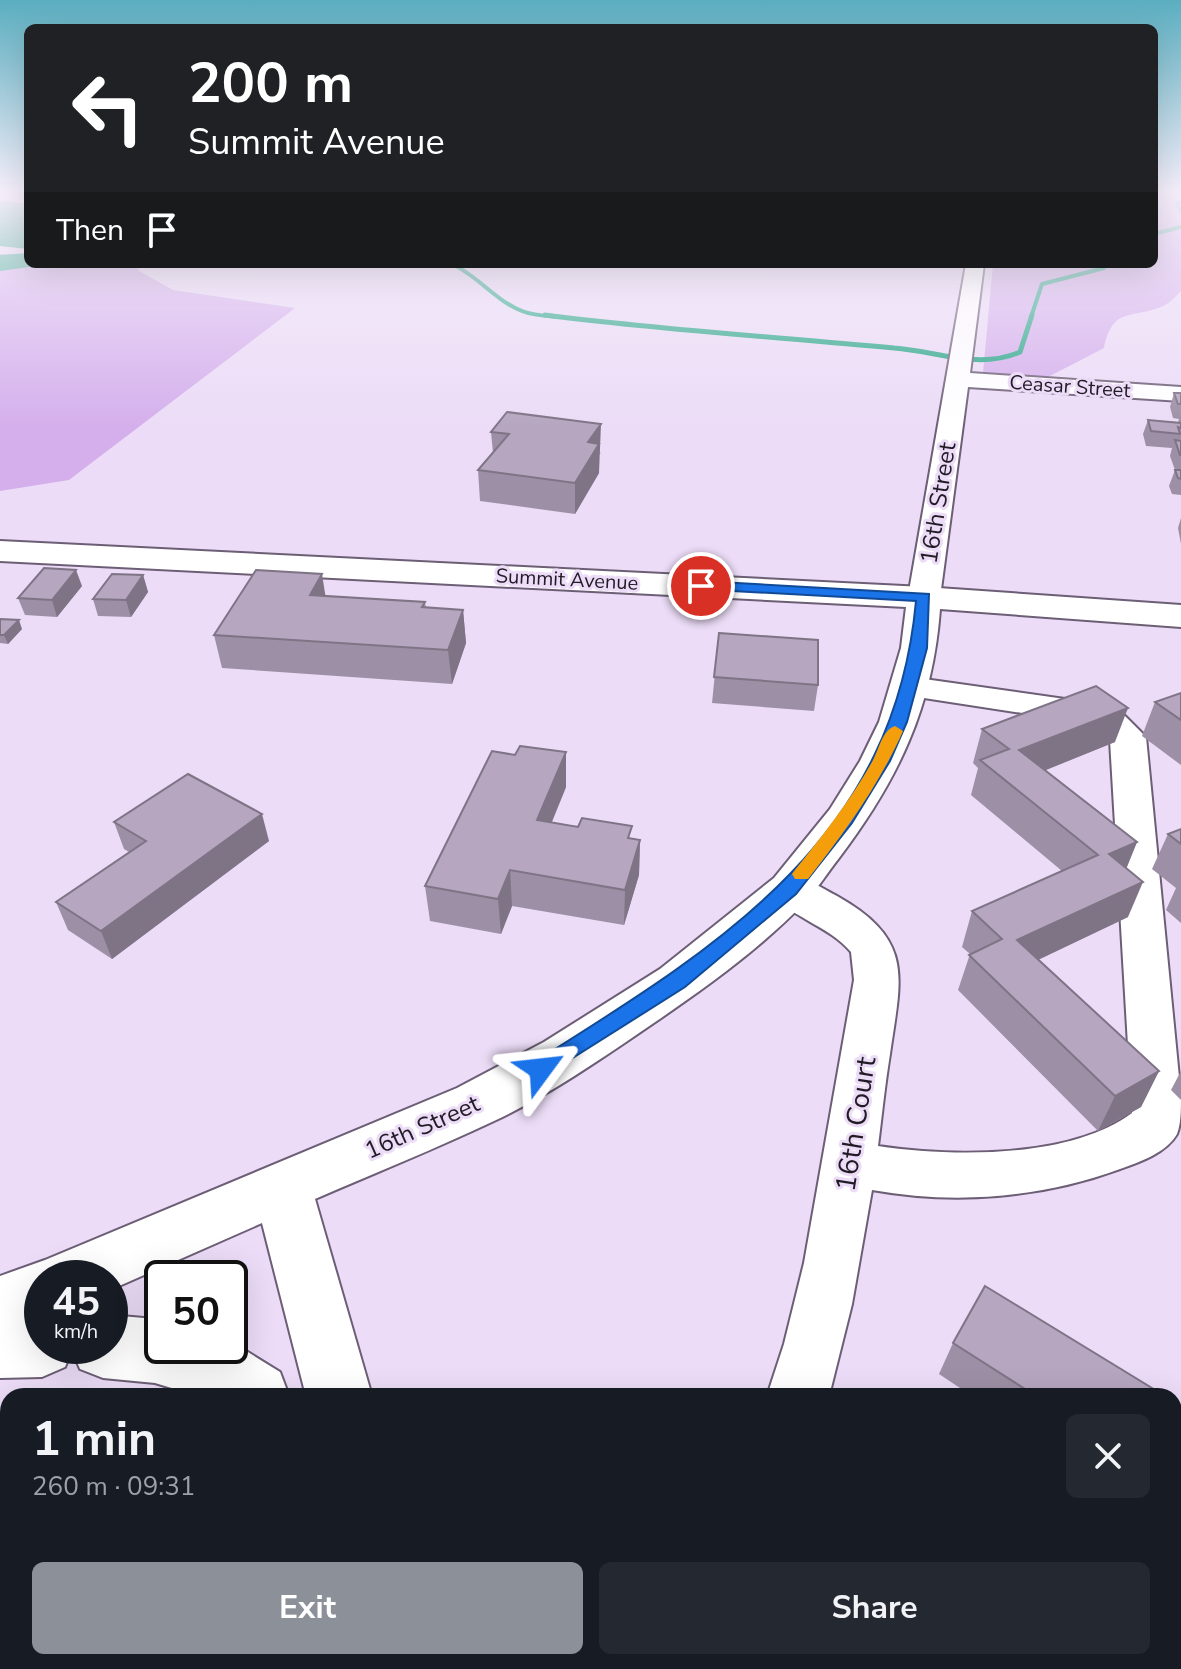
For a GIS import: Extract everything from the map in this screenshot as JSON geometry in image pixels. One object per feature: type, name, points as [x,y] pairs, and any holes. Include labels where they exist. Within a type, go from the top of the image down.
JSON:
[{"type":"main road","name":"Summit Avenue","points":[[0,551],[924,597],[1181,616]]},
{"type":"main road","name":"16th Street","points":[[111,1260],[476,1104],[563,1057],[678,982],[790,889],[845,819],[881,761],[899,722],[919,648],[924,597]]},
{"type":"main road","points":[[283,1188],[337,1388]]},
{"type":"main road","points":[[0,1307],[24,1297]]},
{"type":"main road","points":[[0,1346],[24,1345]]},
{"type":"main road","points":[[128,1348],[155,1351],[211,1366],[244,1388]]},
{"type":"street","name":"16th Street","points":[[924,597],[974,272]]},
{"type":"street","name":"Ceasar Street","points":[[960,366],[1181,394]]},
{"type":"street","points":[[850,1164],[896,1173],[970,1176],[1078,1161],[1125,1145],[1158,1122],[1128,737],[1109,721],[1080,711],[910,687]]},
{"type":"street","name":"16th Court","points":[[790,889],[866,938],[874,955],[875,989],[850,1164],[824,1308],[801,1388]]},
{"type":"shaded area","points":[[0,272],[141,272],[173,290],[295,308],[69,480],[0,491]]},
{"type":"shaded area","points":[[992,272],[1181,272],[1181,291],[1172,300],[1164,306],[1118,320],[1112,326],[1104,348],[1048,377],[983,373]]},
{"type":"building","points":[[1174,393],[1181,393],[1181,404],[1178,404]]},
{"type":"building","points":[[507,412],[601,424],[588,442],[599,444],[575,483],[478,470],[509,434],[491,432]]},
{"type":"building","points":[[1148,420],[1181,423],[1181,428],[1178,427],[1180,434],[1151,431]]},
{"type":"building","points":[[1175,440],[1181,441],[1181,455],[1180,455]]},
{"type":"building","points":[[44,568],[76,570],[52,600],[18,598]]},
{"type":"building","points":[[256,570],[322,574],[310,595],[425,602],[422,607],[463,610],[448,650],[214,635]]},
{"type":"building","points":[[112,574],[143,575],[126,600],[93,599]]},
{"type":"building","points":[[0,619],[19,620],[4,635],[0,635]]},
{"type":"building","points":[[719,633],[818,640],[818,685],[714,677]]},
{"type":"building","points":[[1096,686],[1128,708],[1019,750],[1137,842],[1109,854],[1143,882],[1017,940],[1159,1071],[1115,1096],[969,955],[1002,939],[972,911],[1098,855],[980,760],[1009,749],[982,729]]},
{"type":"building","points":[[1181,693],[1181,720],[1155,702]]},
{"type":"building","points":[[520,746],[566,752],[537,820],[578,827],[582,818],[632,826],[628,838],[640,840],[625,890],[510,870],[498,899],[425,886],[492,751],[515,755]]},
{"type":"building","points":[[188,774],[262,814],[101,931],[56,902],[146,841],[114,822]]},
{"type":"building","points":[[1181,829],[1181,844],[1168,834]]},
{"type":"building","points":[[985,1286],[1152,1388],[1023,1388],[953,1343]]},
{"type":"waterway","points":[[465,272],[513,307],[531,314],[561,317]]},
{"type":"waterway","points":[[1031,317],[1042,284],[1089,272]]},
{"type":"waterway","points":[[545,315],[894,348],[973,359],[1004,357],[1020,352],[1032,315]]},
{"type":"slow traffic","points":[[801,874],[845,819],[881,761],[895,731]]},
{"type":"route","points":[[541,1069],[678,982],[790,889],[845,819],[881,761],[899,722],[919,648],[924,597],[701,586]]}]
